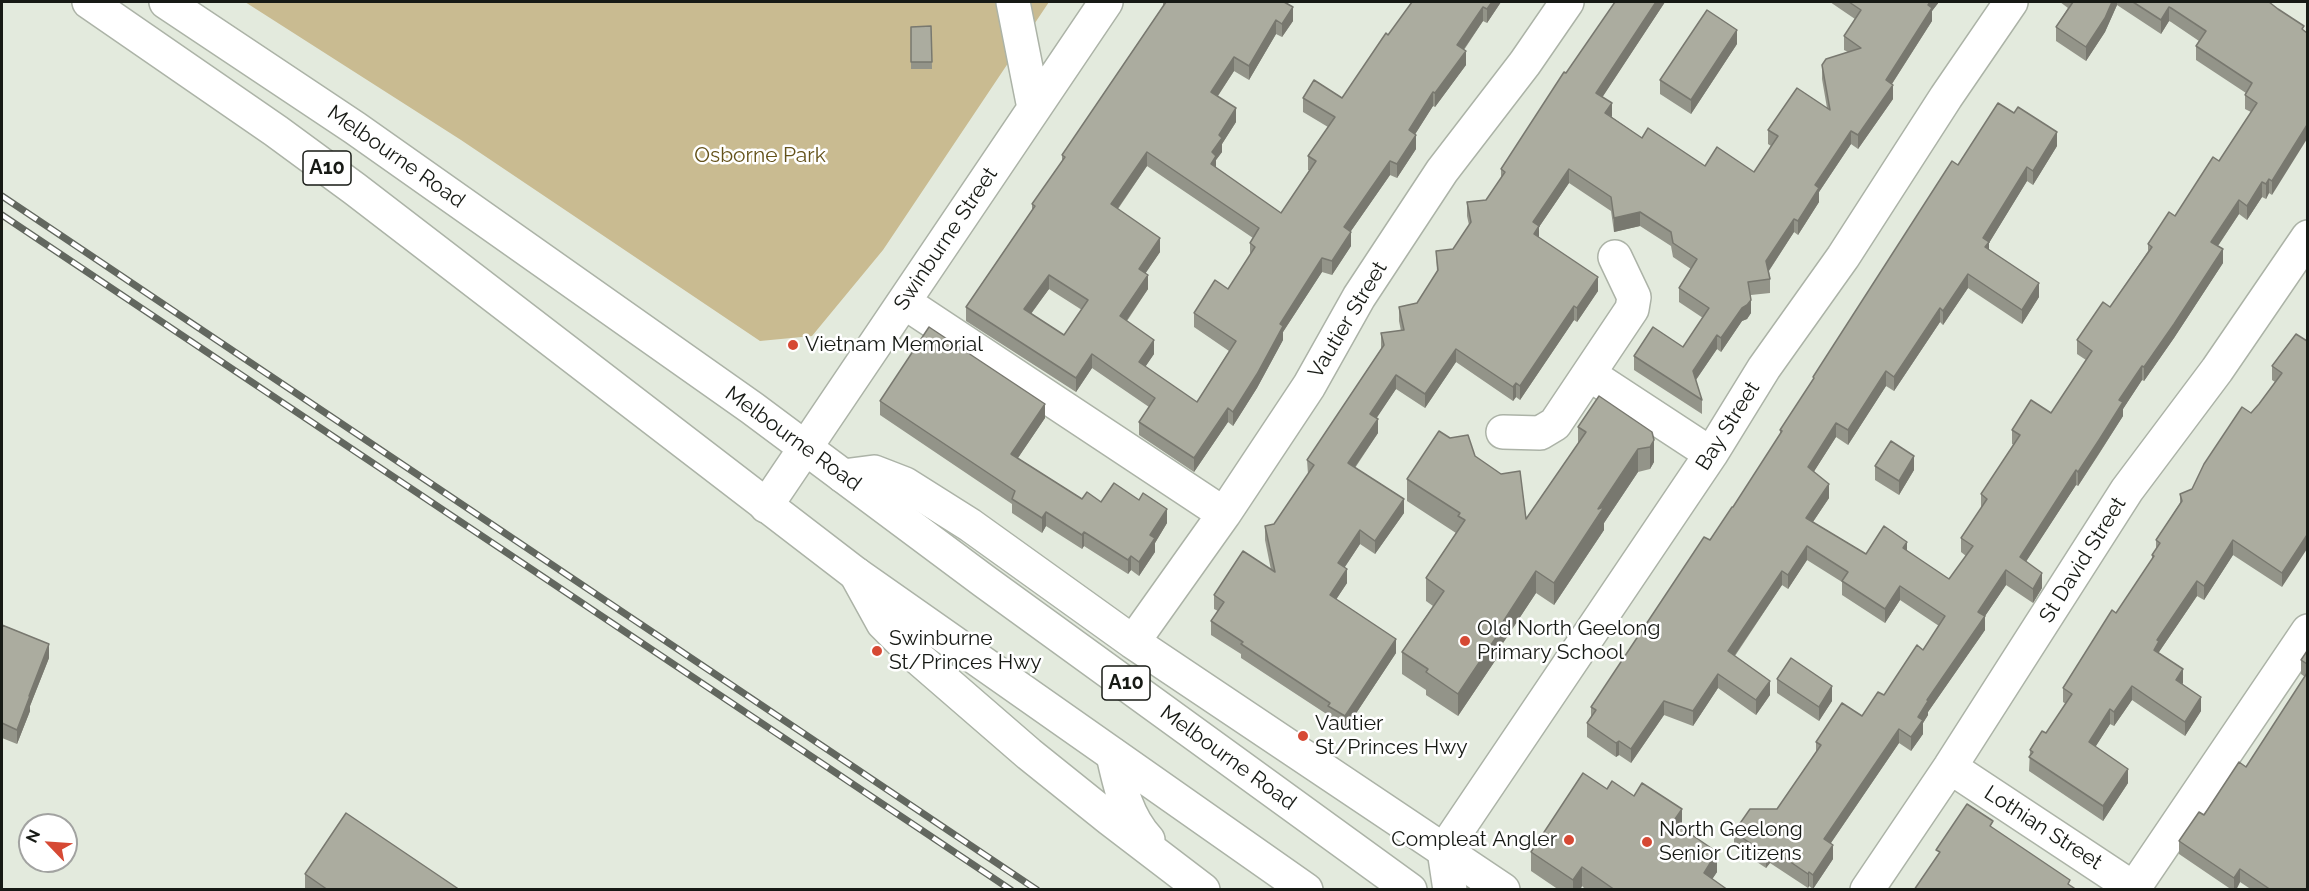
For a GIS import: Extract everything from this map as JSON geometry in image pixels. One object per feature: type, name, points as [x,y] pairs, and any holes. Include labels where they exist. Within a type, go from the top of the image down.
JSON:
[{"type":"main road","name":"A10","points":[[89,2],[356,189],[856,573],[1306,890]]},
{"type":"main road","name":"Melbourne Road","points":[[166,2],[355,128],[658,341],[1401,887]]},
{"type":"main road","points":[[1013,2],[1034,108]]},
{"type":"main road","name":"Swinburne Street","points":[[766,506],[1106,2]]},
{"type":"main road","name":"Vautier Street","points":[[1132,642],[1224,514],[1309,386],[1359,297],[1442,171],[1525,63],[1567,2]]},
{"type":"main road","name":"Bay Street","points":[[1444,850],[1711,454],[1764,368],[1843,257],[1946,97],[2011,2]]},
{"type":"main road","name":"St David Street","points":[[1867,890],[1950,767],[2127,490],[2217,370],[2307,237]]},
{"type":"main road","points":[[1503,432],[1540,434],[1555,424],[1632,309],[1634,297],[1615,257]]},
{"type":"main road","points":[[904,302],[1224,514]]},
{"type":"main road","points":[[1589,374],[1711,454]]},
{"type":"main road","points":[[843,476],[874,472],[905,484],[970,525],[1132,642],[1503,890]]},
{"type":"main road","points":[[856,573],[883,623],[917,657],[1029,754],[1203,890]]},
{"type":"main road","points":[[2135,889],[2307,631]]},
{"type":"main road","points":[[1113,755],[1120,789],[1130,816],[1141,833],[1168,861]]},
{"type":"main road","name":"Lothian Street","points":[[1950,767],[2135,889]]},
{"type":"main road","points":[[1444,850],[1450,890]]},
{"type":"green space","name":"Osborne Park","points":[[245,2],[1049,2],[883,250],[812,336],[760,341],[461,140]]},
{"type":"building","points":[[1166,2],[1284,2],[1293,7],[1282,24],[1276,20],[1249,66],[1234,57],[1211,92],[1236,108],[1219,135],[1222,138],[1212,152],[1216,156],[1211,164],[1281,213],[1316,161],[1308,156],[1335,117],[1303,98],[1314,80],[1342,98],[1386,33],[1388,35],[1412,2],[1492,2],[1487,9],[1483,7],[1457,45],[1466,51],[1435,93],[1433,92],[1409,130],[1416,135],[1397,164],[1390,161],[1344,227],[1351,232],[1332,261],[1322,258],[1280,324],[1283,326],[1233,412],[1228,408],[1194,458],[1139,422],[1155,398],[1092,354],[1076,378],[966,307],[1035,206],[1032,204],[1065,157],[1062,155]],"holes":[[[1147,152],[1259,228],[1250,243],[1255,247],[1228,289],[1215,280],[1194,313],[1236,341],[1197,402],[1139,362],[1154,340],[1120,316],[1148,275],[1139,269],[1160,238],[1111,204]],[[1049,275],[1088,300],[1064,335],[1024,309]]]},
{"type":"building","points":[[1615,2],[1656,2],[1596,93],[1612,103],[1605,113],[1642,138],[1648,128],[1705,166],[1717,147],[1754,172],[1778,136],[1768,130],[1797,88],[1830,110],[1822,65],[1826,59],[1861,48],[1844,36],[1861,10],[1849,2],[1930,2],[1928,5],[1932,8],[1886,80],[1893,85],[1858,135],[1851,131],[1815,185],[1819,188],[1798,221],[1794,219],[1766,261],[1770,279],[1748,282],[1751,300],[1742,308],[1721,338],[1717,335],[1693,371],[1702,400],[1634,356],[1653,327],[1683,347],[1709,308],[1679,288],[1697,259],[1673,243],[1671,232],[1640,212],[1614,218],[1611,197],[1569,169],[1533,222],[1539,226],[1534,234],[1598,277],[1577,308],[1574,306],[1520,386],[1516,383],[1513,387],[1456,349],[1425,394],[1396,375],[1370,414],[1378,419],[1348,463],[1404,499],[1375,541],[1360,530],[1338,563],[1347,569],[1330,595],[1396,639],[1345,716],[1328,706],[1330,703],[1241,644],[1243,642],[1211,621],[1224,602],[1214,595],[1243,551],[1275,572],[1265,526],[1274,524],[1314,465],[1307,460],[1384,345],[1381,333],[1404,330],[1399,307],[1417,303],[1438,270],[1436,251],[1453,249],[1471,222],[1467,202],[1486,200],[1505,172],[1501,169],[1564,72],[1566,73]]},
{"type":"building","points":[[2073,2],[2112,2],[2105,18],[2086,47],[2056,27]]},
{"type":"building","points":[[2133,2],[2269,2],[2304,26],[2302,29],[2307,33],[2307,125],[2272,181],[2269,179],[2266,184],[2262,182],[2247,206],[2239,200],[2211,242],[2223,249],[2174,324],[2119,400],[2123,402],[2020,557],[2042,573],[2033,589],[2006,570],[1978,612],[1985,616],[1927,700],[1918,717],[1923,720],[1911,737],[1899,729],[1824,839],[1833,845],[1813,875],[1809,872],[1808,874],[1770,848],[1766,854],[1734,832],[1750,809],[1777,809],[1821,745],[1816,742],[1842,703],[1862,716],[1878,692],[1884,695],[1917,645],[1923,650],[1945,616],[1900,586],[1885,609],[1842,581],[1848,572],[1807,546],[1788,575],[1782,571],[1728,651],[1770,681],[1756,700],[1718,674],[1693,711],[1664,701],[1631,749],[1619,741],[1616,743],[1587,723],[1596,710],[1591,707],[1704,537],[1710,540],[1733,507],[1782,431],[1780,430],[1813,377],[1952,161],[1958,165],[1998,103],[2014,113],[2018,107],[2057,132],[2033,171],[2027,167],[1983,238],[1989,242],[1985,247],[2039,283],[2022,310],[1968,274],[1943,311],[1940,308],[1894,377],[1886,371],[1848,430],[1836,423],[1808,467],[1829,484],[1806,518],[1866,554],[1884,526],[1907,542],[1903,548],[1949,579],[1973,546],[1961,538],[1987,499],[1981,494],[2020,435],[2012,430],[2031,400],[2051,413],[2092,351],[2077,340],[2103,302],[2110,307],[2152,247],[2148,244],[2169,212],[2175,216],[2213,157],[2219,161],[2257,103],[2245,95],[2252,83],[2196,46],[2206,31],[2169,7],[2161,20]]},
{"type":"building","points":[[1707,10],[1737,30],[1691,100],[1660,80]]},
{"type":"building","points":[[931,26],[932,62],[911,62],[911,27]]},
{"type":"building","points":[[929,327],[1045,404],[1011,454],[1082,499],[1087,492],[1101,502],[1114,483],[1139,500],[1143,493],[1167,509],[1150,535],[1155,538],[1139,562],[1131,556],[1128,560],[1084,532],[1082,535],[1046,512],[1042,518],[1012,499],[1015,491],[880,401]]},
{"type":"building","points":[[2296,334],[2307,341],[2307,535],[2282,573],[2233,540],[2204,586],[2197,581],[2157,640],[2159,641],[2154,650],[2183,669],[2176,680],[2201,697],[2185,722],[2132,686],[2114,712],[2110,709],[2089,742],[2128,769],[2103,806],[2029,757],[2033,752],[2030,750],[2042,731],[2046,733],[2072,694],[2063,688],[2112,610],[2116,613],[2154,556],[2152,555],[2160,543],[2156,540],[2182,501],[2180,494],[2192,489],[2204,464],[2242,407],[2251,413],[2282,373],[2272,366]]},
{"type":"building","points":[[1599,396],[1652,432],[1654,440],[1650,447],[1638,449],[1598,509],[1604,507],[1554,583],[1536,571],[1499,628],[1501,630],[1458,694],[1426,672],[1428,669],[1402,652],[1444,591],[1426,578],[1465,520],[1458,516],[1460,513],[1407,479],[1439,431],[1450,438],[1468,435],[1475,456],[1501,474],[1520,471],[1526,519],[1586,432],[1578,427]]},
{"type":"building","points":[[1891,441],[1914,456],[1899,481],[1875,466]]},
{"type":"building","points":[[2,625],[49,644],[17,730],[2,723]]},
{"type":"building","points":[[2307,651],[2307,664],[2301,660]]},
{"type":"building","points":[[1791,658],[1832,686],[1819,707],[1777,679]]},
{"type":"building","points":[[2307,673],[2307,890],[2271,890],[2240,869],[2234,878],[2179,841],[2199,812],[2204,815],[2239,762],[2246,767]]},
{"type":"building","points":[[1583,773],[1607,789],[1612,781],[1634,796],[1642,783],[1682,809],[1673,822],[1717,852],[1704,873],[1728,890],[1615,890],[1582,867],[1573,880],[1531,852]]},
{"type":"building","points":[[1967,804],[1993,821],[1990,826],[2070,880],[2068,884],[2077,890],[1914,890],[1940,852],[1936,850]]},
{"type":"building","points":[[346,813],[460,890],[328,890],[305,874]]},
{"type":"railway","points":[[2,196],[1037,890]]},
{"type":"railway","points":[[2,215],[1011,890]]},
{"type":"place","name":"Vietnam Memorial","points":[[793,345]]},
{"type":"place","name":"Old North Geelong Primary School","points":[[1465,641]]},
{"type":"place","name":"Swinburne St/Princes Hwy","points":[[877,651]]},
{"type":"place","name":"Vautier St/Princes Hwy","points":[[1303,736]]},
{"type":"place","name":"Compleat Angler","points":[[1569,840]]},
{"type":"place","name":"North Geelong Senior Citizens","points":[[1647,842]]}]
